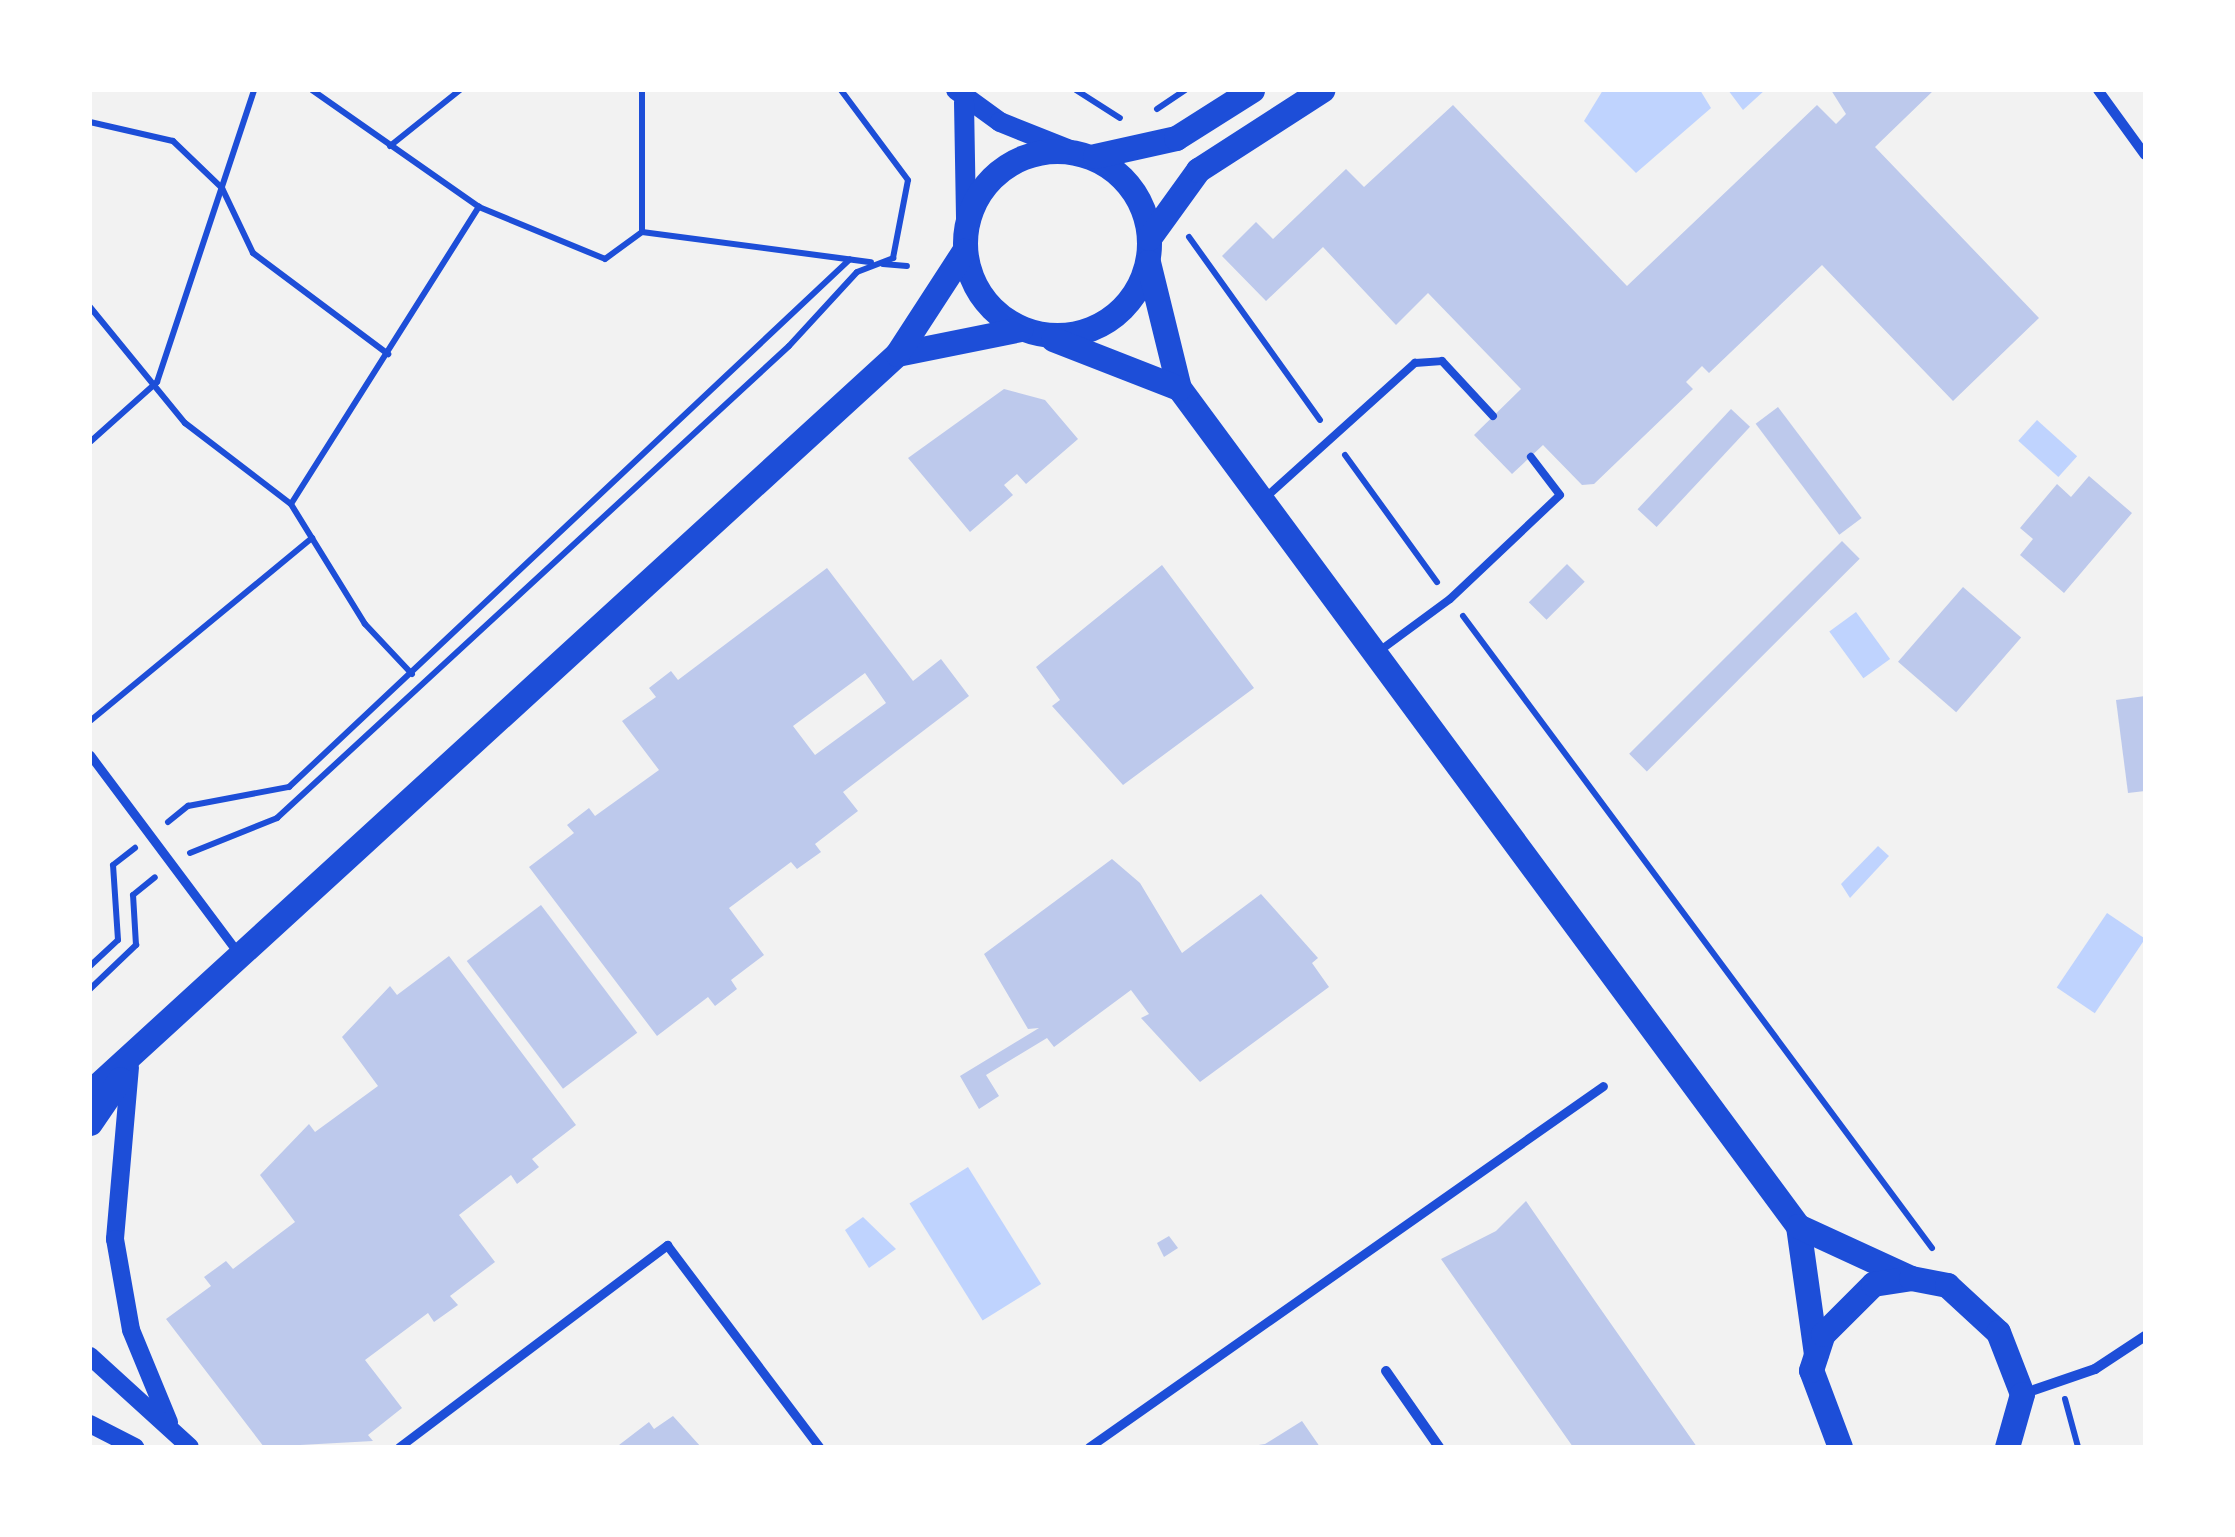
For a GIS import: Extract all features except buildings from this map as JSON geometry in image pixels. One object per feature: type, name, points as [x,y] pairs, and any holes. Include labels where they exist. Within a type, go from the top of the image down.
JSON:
[{"type":"main road","points":[[957,93],[1070,150],[1095,156],[1176,138],[1252,90]]},
{"type":"main road","points":[[1051,338],[1113,315],[1198,170],[1322,90]]},
{"type":"main road","points":[[957,93],[966,220],[964,251],[988,306],[1021,330],[1178,388]]},
{"type":"main road","points":[[966,220],[1000,169],[1070,150]]},
{"type":"main road","points":[[1095,156],[1134,191],[1178,388],[1798,1226],[1816,1354],[1814,1388],[1831,1443]]},
{"type":"main road","points":[[90,1092],[131,1062],[897,354],[964,251]]},
{"type":"main road","points":[[897,354],[1021,330]]},
{"type":"main road","points":[[90,1124],[131,1062]]},
{"type":"main road","points":[[1798,1226],[1911,1278],[1946,1285],[1975,1304],[1998,1332],[2022,1394],[2007,1447]]},
{"type":"main road","points":[[1816,1354],[1842,1306],[1874,1284],[1911,1278]]},
{"type":"street","points":[[2098,90],[2145,155]]},
{"type":"street","points":[[90,755],[242,959]]},
{"type":"street","points":[[131,1062],[114,1239],[131,1330],[168,1422]]},
{"type":"street","points":[[1089,1447],[1604,1086]]},
{"type":"street","points":[[398,1447],[667,1245],[818,1447]]},
{"type":"street","points":[[2022,1394],[2096,1369],[2145,1336]]},
{"type":"street","points":[[90,1356],[168,1422],[190,1447]]},
{"type":"street","points":[[1386,1371],[1439,1447]]},
{"type":"street","points":[[90,1424],[135,1447]]},
{"type":"lane","points":[[1262,501],[1415,363],[1442,362],[1493,416]]},
{"type":"lane","points":[[1374,654],[1450,600],[1560,495],[1531,457]]},
{"type":"path","points":[[90,442],[156,382],[254,90]]},
{"type":"path","points":[[312,90],[479,206],[605,259],[642,232],[907,266]]},
{"type":"path","points":[[390,146],[460,90]]},
{"type":"path","points":[[642,90],[642,232]]},
{"type":"path","points":[[90,988],[136,945],[133,895],[212,837],[277,818],[789,346],[857,272],[893,258],[908,180],[840,90]]},
{"type":"path","points":[[1076,90],[1093,108],[1136,124]]},
{"type":"path","points":[[1146,117],[1185,90]]},
{"type":"path","points":[[1156,110],[1163,120]]},
{"type":"path","points":[[91,124],[173,142],[222,188],[253,253],[388,354]]},
{"type":"path","points":[[290,504],[479,206]]},
{"type":"path","points":[[1194,218],[1188,245],[1930,1248],[1946,1254]]},
{"type":"path","points":[[90,966],[118,940],[113,865],[188,806],[290,787],[850,259]]},
{"type":"path","points":[[90,307],[156,382],[185,422],[290,504],[365,624],[412,674]]},
{"type":"path","points":[[90,721],[312,538]]},
{"type":"path","points":[[2069,1406],[2078,1447]]},
{"type":"water","points":[[1603,90],[1700,90],[1711,108],[1636,173],[1584,121]]},
{"type":"water","points":[[1728,90],[1765,90],[1743,110]]},
{"type":"water","points":[[2037,420],[2077,456],[2058,477],[2018,441]]},
{"type":"water","points":[[1856,612],[1890,659],[1863,678],[1829,631]]},
{"type":"water","points":[[1878,846],[1889,856],[1850,898],[1841,884]]},
{"type":"water","points":[[2107,913],[2145,939],[2095,1013],[2057,988]]},
{"type":"water","points":[[968,1167],[1041,1284],[983,1321],[909,1204]]},
{"type":"water","points":[[863,1217],[896,1249],[869,1268],[845,1230]]}]
